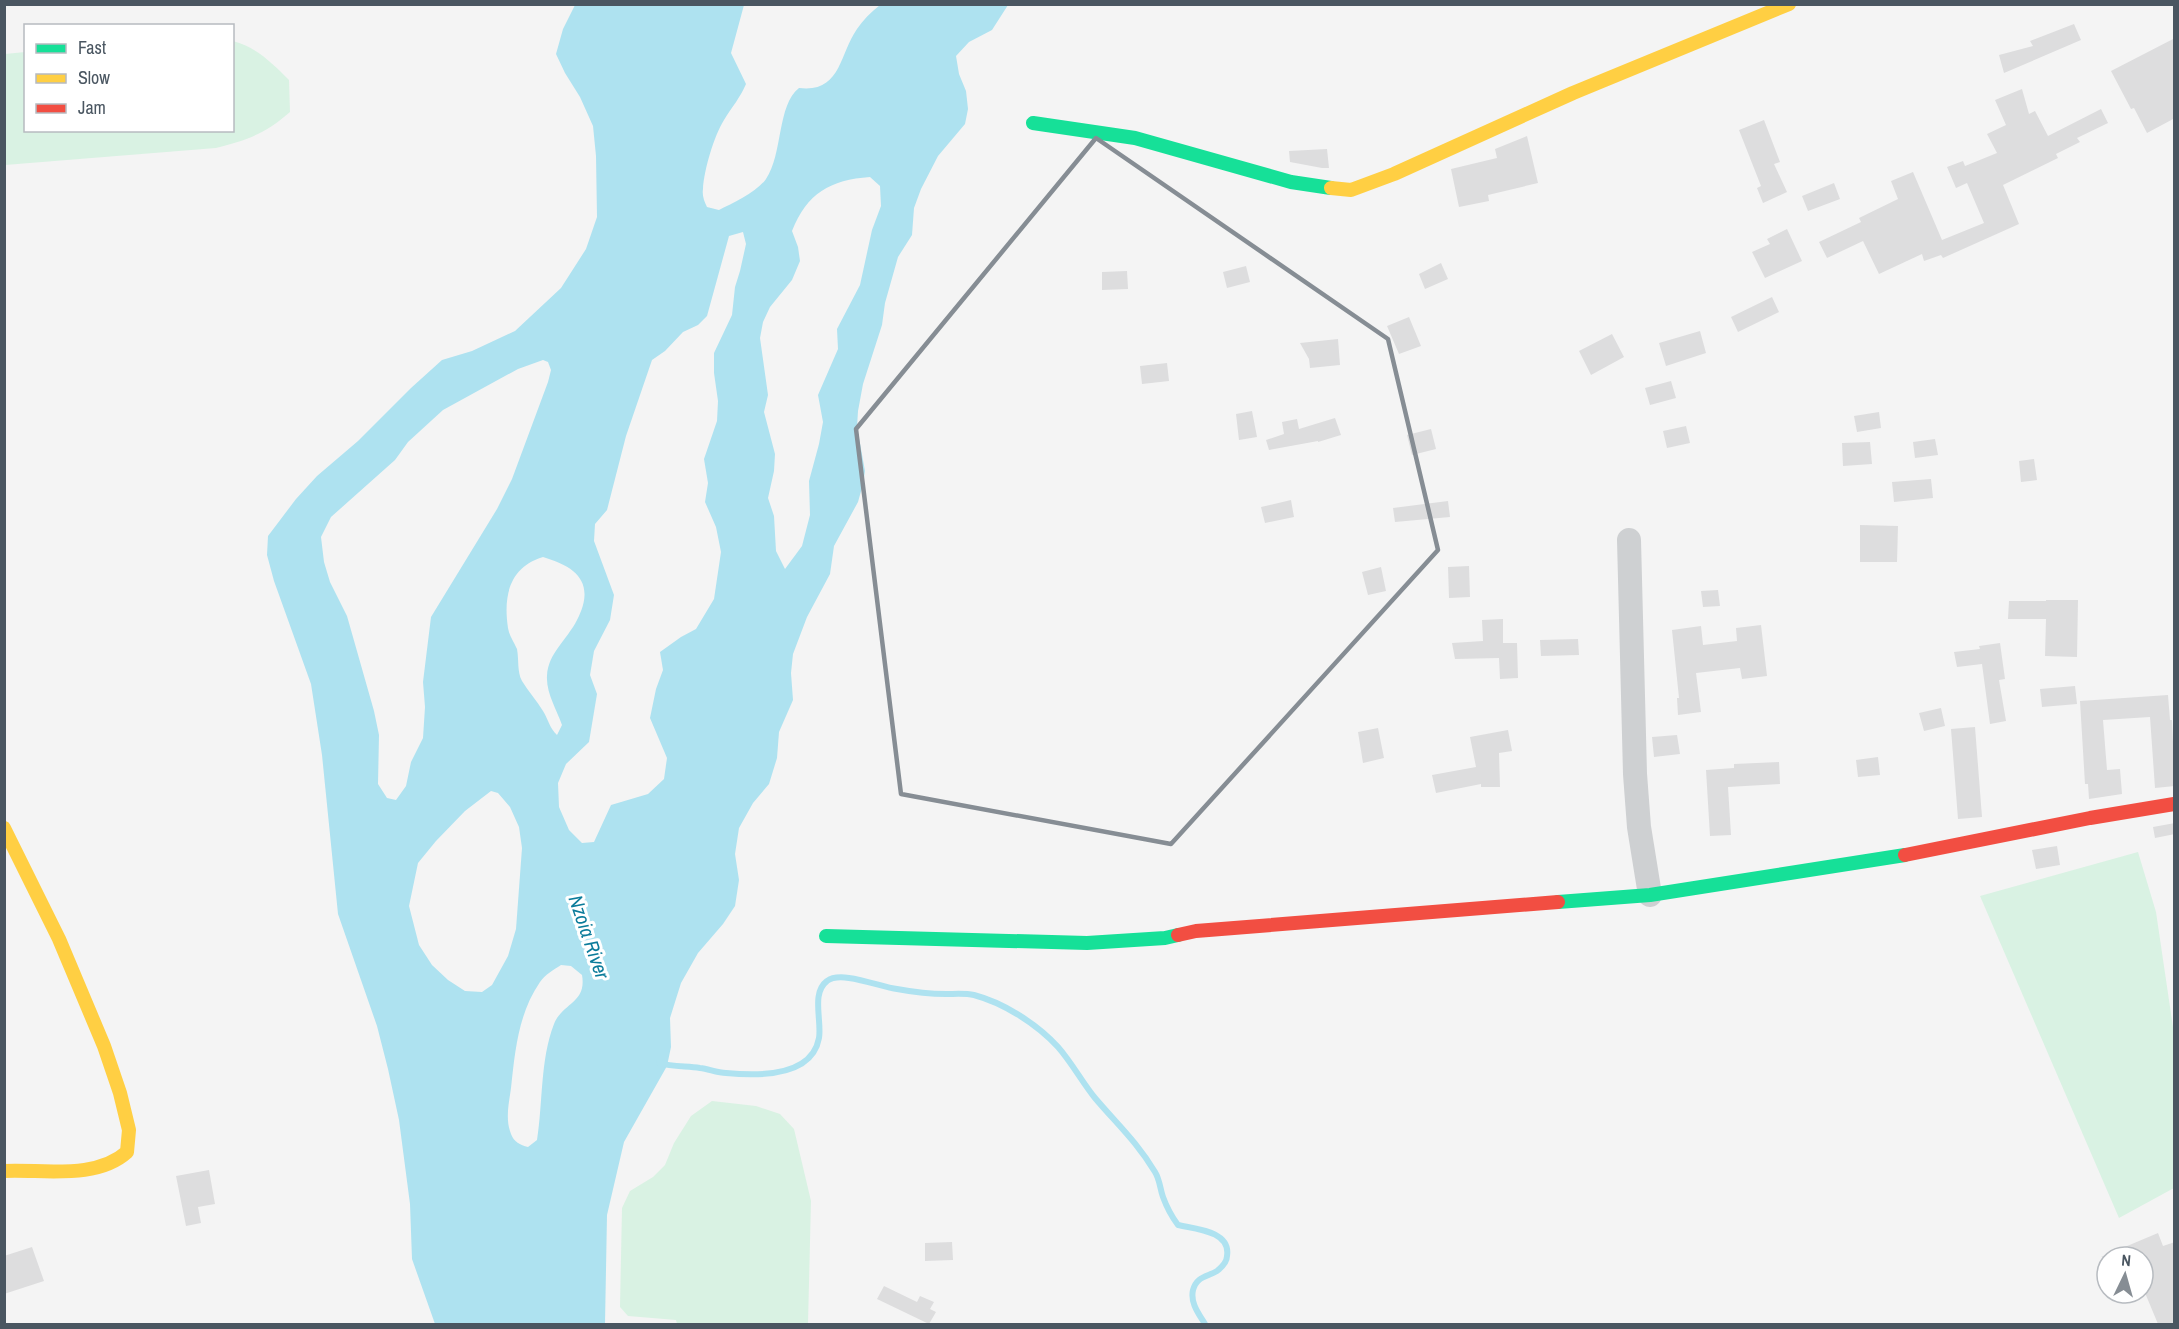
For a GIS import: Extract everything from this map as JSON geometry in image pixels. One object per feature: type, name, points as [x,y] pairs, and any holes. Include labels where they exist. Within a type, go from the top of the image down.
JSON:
[{"type":"street","points":[[1033,123],[1135,138],[1281,179],[1319,187],[1351,190],[1395,174],[1573,93],[1789,4]]},
{"type":"street","points":[[1629,540],[1635,774],[1639,826],[1650,895]]},
{"type":"street","points":[[826,936],[1087,943],[1165,938],[1196,931],[1650,895],[1905,855],[2090,818],[2175,804]]},
{"type":"street","points":[[4,828],[72,966],[126,1108],[130,1144],[123,1157],[91,1168],[4,1171]]},
{"type":"highlighted area","points":[[1096,138],[1388,339],[1438,550],[1171,844],[901,794],[856,429]]},
{"type":"green space","points":[[234,41],[256,51],[289,80],[290,112],[264,131],[216,148],[5,165],[5,54],[24,52],[24,132],[234,132]]},
{"type":"green space","points":[[2138,852],[2156,912],[2174,1034],[2174,1188],[2119,1218],[1980,896]]},
{"type":"green space","points":[[712,1101],[756,1106],[780,1114],[794,1129],[811,1201],[808,1324],[677,1324],[676,1320],[628,1316],[620,1307],[622,1208],[630,1191],[653,1177],[665,1165],[674,1143],[691,1116]]},
{"type":"water","name":"Nzoia River","points":[[575,5],[744,5],[731,53],[746,84],[717,135],[705,172],[703,196],[707,207],[719,210],[751,193],[766,179],[775,157],[783,118],[792,96],[799,88],[823,85],[831,78],[857,29],[880,5],[1008,5],[992,30],[969,42],[956,56],[959,74],[966,91],[968,109],[965,124],[938,156],[921,189],[914,208],[912,235],[898,257],[885,303],[882,325],[863,384],[858,411],[857,427],[865,471],[863,484],[858,502],[834,546],[830,574],[807,617],[793,654],[791,673],[793,700],[779,732],[777,758],[769,784],[753,803],[739,828],[735,854],[739,880],[735,906],[698,953],[681,983],[670,1018],[671,1047],[667,1066],[624,1142],[607,1215],[605,1324],[435,1324],[412,1259],[410,1204],[399,1120],[388,1069],[377,1026],[338,914],[322,755],[311,684],[274,581],[267,555],[268,536],[317,476],[358,441],[442,360],[472,351],[515,331],[561,288],[586,249],[597,217],[593,126],[556,54],[563,29]],"holes":[[[870,177],[880,186],[881,206],[872,230],[860,285],[837,329],[838,349],[818,395],[823,422],[809,481],[810,515],[802,546],[785,569],[776,551],[774,516],[768,498],[775,454],[764,412],[768,395],[760,338],[763,322],[770,307],[792,280],[800,261],[792,231],[798,218],[805,207],[822,191],[843,181]],[[743,232],[746,244],[735,287],[732,315],[714,353],[718,401],[717,421],[704,459],[708,483],[705,502],[716,527],[721,552],[714,599],[696,629],[660,652],[663,670],[650,718],[667,758],[664,779],[648,794],[611,805],[594,842],[582,843],[569,830],[559,807],[558,783],[566,764],[589,742],[597,694],[590,675],[594,651],[610,620],[614,595],[594,541],[595,524],[607,510],[626,436],[652,360],[665,351],[683,332],[698,325],[707,316],[729,236]],[[543,360],[548,362],[551,370],[548,382],[512,479],[497,509],[431,617],[423,682],[425,707],[423,738],[411,762],[406,786],[396,800],[387,798],[378,784],[379,735],[374,711],[347,616],[330,582],[324,562],[321,537],[331,517],[395,460],[408,442],[443,410],[518,369]],[[543,557],[555,561],[574,572],[584,586],[582,607],[577,620],[554,653],[548,668],[548,689],[562,725],[557,735],[520,677],[517,649],[508,628],[507,604],[511,584],[516,575],[532,562]],[[491,791],[498,793],[510,807],[519,827],[522,848],[516,929],[508,956],[492,985],[482,992],[465,991],[448,980],[432,965],[419,945],[409,906],[418,863],[465,811]],[[561,965],[571,966],[582,975],[583,984],[581,992],[558,1017],[549,1038],[537,1140],[528,1147],[520,1144],[511,1134],[508,1123],[509,1105],[516,1047],[522,1020],[533,994],[547,975]]]},
{"type":"building","points":[[2074,24],[2081,40],[2004,73],[1999,55],[2033,46],[2030,41]]},
{"type":"building","points":[[2175,38],[2175,118],[2147,133],[2111,71]]},
{"type":"building","points":[[2022,89],[2029,114],[2035,111],[2048,136],[2101,109],[2108,123],[2077,138],[2080,142],[2056,154],[2058,158],[2003,185],[2019,224],[1943,258],[1941,255],[1924,261],[1922,254],[1879,274],[1863,241],[1827,258],[1819,242],[1861,222],[1859,218],[1898,199],[1891,181],[1913,172],[1942,240],[1984,223],[1967,183],[1956,188],[1947,167],[1963,161],[1965,166],[1997,153],[1987,134],[2006,125],[1995,100]]},
{"type":"building","points":[[1764,120],[1780,162],[1774,164],[1787,192],[1763,203],[1757,188],[1761,186],[1739,130]]},
{"type":"building","points":[[1527,136],[1538,183],[1488,195],[1489,201],[1459,207],[1451,169],[1497,158],[1495,149]]},
{"type":"building","points":[[1327,149],[1329,168],[1290,162],[1289,151]]},
{"type":"building","points":[[1834,183],[1840,199],[1808,211],[1802,196]]},
{"type":"building","points":[[1787,229],[1802,261],[1765,278],[1752,252],[1770,244],[1767,239]]},
{"type":"building","points":[[1441,263],[1448,279],[1425,289],[1419,274]]},
{"type":"building","points":[[1246,266],[1250,282],[1227,288],[1223,272]]},
{"type":"building","points":[[1127,271],[1128,289],[1102,290],[1102,272]]},
{"type":"building","points":[[1772,297],[1779,312],[1738,332],[1731,317]]},
{"type":"building","points":[[1409,317],[1421,346],[1399,354],[1387,326]]},
{"type":"building","points":[[1700,331],[1706,353],[1666,366],[1659,343]]},
{"type":"building","points":[[1612,334],[1624,357],[1591,375],[1579,351]]},
{"type":"building","points":[[1338,339],[1340,365],[1310,368],[1309,359],[1300,343]]},
{"type":"building","points":[[1167,363],[1169,381],[1142,384],[1140,366]]},
{"type":"building","points":[[1671,381],[1676,398],[1650,405],[1645,388]]},
{"type":"building","points":[[1252,411],[1257,437],[1239,440],[1236,414]]},
{"type":"building","points":[[1879,412],[1881,428],[1857,432],[1854,416]]},
{"type":"building","points":[[1335,418],[1341,435],[1318,442],[1269,450],[1266,440],[1284,434],[1282,422],[1297,419],[1299,429]]},
{"type":"building","points":[[1686,426],[1690,443],[1667,448],[1663,431]]},
{"type":"building","points":[[1431,429],[1436,449],[1412,455],[1407,435]]},
{"type":"building","points":[[1935,439],[1938,455],[1915,458],[1913,442]]},
{"type":"building","points":[[1870,442],[1872,464],[1843,466],[1842,443]]},
{"type":"building","points":[[2034,459],[2037,480],[2021,482],[2019,461]]},
{"type":"building","points":[[1931,479],[1933,498],[1894,502],[1892,482]]},
{"type":"building","points":[[1291,500],[1294,517],[1265,523],[1261,507]]},
{"type":"building","points":[[1448,501],[1450,517],[1395,522],[1393,508]]},
{"type":"building","points":[[1860,525],[1898,526],[1897,562],[1860,562]]},
{"type":"building","points":[[1469,566],[1470,597],[1449,598],[1448,567]]},
{"type":"building","points":[[1381,567],[1386,591],[1368,595],[1362,572]]},
{"type":"building","points":[[1718,590],[1720,606],[1703,607],[1701,591]]},
{"type":"building","points":[[2078,600],[2077,657],[2045,656],[2046,619],[2008,619],[2009,601]]},
{"type":"building","points":[[1503,619],[1503,643],[1517,643],[1518,678],[1500,679],[1499,658],[1455,659],[1452,643],[1483,641],[1482,620]]},
{"type":"building","points":[[1761,625],[1767,676],[1742,679],[1740,668],[1696,673],[1701,712],[1678,715],[1677,698],[1679,698],[1672,630],[1701,626],[1703,645],[1737,641],[1736,628]]},
{"type":"building","points":[[1578,639],[1579,655],[1541,656],[1540,640]]},
{"type":"building","points":[[2000,643],[2005,679],[1999,680],[2006,721],[1990,724],[1982,664],[1957,667],[1954,652],[1980,649],[1979,646]]},
{"type":"building","points":[[2075,686],[2077,704],[2042,707],[2040,689]]},
{"type":"building","points":[[2168,695],[2170,720],[2172,720],[2175,786],[2155,788],[2150,717],[2103,720],[2107,770],[2120,769],[2122,794],[2089,799],[2088,784],[2085,784],[2080,701]]},
{"type":"building","points":[[1941,708],[1945,726],[1924,731],[1919,713]]},
{"type":"building","points":[[1975,727],[1982,817],[1958,819],[1951,729]]},
{"type":"building","points":[[1378,728],[1384,758],[1363,763],[1358,732]]},
{"type":"building","points":[[1508,730],[1512,751],[1499,753],[1500,787],[1481,787],[1481,784],[1436,793],[1432,775],[1476,767],[1470,737]]},
{"type":"building","points":[[1677,735],[1680,754],[1654,757],[1652,737]]},
{"type":"building","points":[[1878,757],[1880,775],[1858,777],[1856,760]]},
{"type":"building","points":[[1779,762],[1780,784],[1728,787],[1731,835],[1710,836],[1706,770],[1734,768],[1734,764]]},
{"type":"building","points":[[2175,823],[2175,834],[2155,838],[2153,827]]},
{"type":"building","points":[[2057,846],[2060,865],[2036,869],[2032,850]]},
{"type":"building","points":[[209,1170],[215,1204],[198,1207],[201,1223],[186,1226],[176,1176]]},
{"type":"building","points":[[2158,1233],[2163,1246],[2175,1242],[2175,1324],[2158,1324],[2150,1305],[2155,1305],[2155,1245],[2130,1245]]},
{"type":"building","points":[[952,1242],[953,1260],[925,1261],[925,1243]]},
{"type":"building","points":[[32,1247],[44,1281],[4,1294],[4,1256]]},
{"type":"building","points":[[884,1286],[917,1302],[920,1296],[934,1302],[930,1309],[936,1312],[929,1324],[877,1299]]},
{"type":"waterway","points":[[659,1063],[739,1074],[767,1074],[795,1067],[814,1051],[820,1031],[819,993],[822,986],[833,978],[851,978],[915,992],[971,994],[997,1003],[1050,1038],[1063,1053],[1095,1098],[1148,1161],[1157,1175],[1166,1205],[1178,1225],[1211,1233],[1224,1241],[1227,1248],[1225,1262],[1217,1271],[1200,1279],[1193,1290],[1194,1304],[1205,1324]]},
{"type":"traffic: fast","points":[[1033,123],[1135,138],[1291,182],[1331,188]]},
{"type":"traffic: fast","points":[[1558,902],[1650,895],[1905,855]]},
{"type":"traffic: fast","points":[[826,936],[1087,943],[1165,938],[1178,935]]},
{"type":"traffic: slow","points":[[1331,188],[1351,190],[1394,174],[1573,93],[1789,4]]},
{"type":"traffic: slow","points":[[4,828],[59,939],[104,1046],[120,1093],[129,1130],[127,1152],[114,1161],[100,1166],[68,1171],[4,1171]]},
{"type":"traffic: jam","points":[[1905,855],[2090,818],[2174,804]]},
{"type":"traffic: jam","points":[[1178,935],[1196,931],[1558,902]]}]
